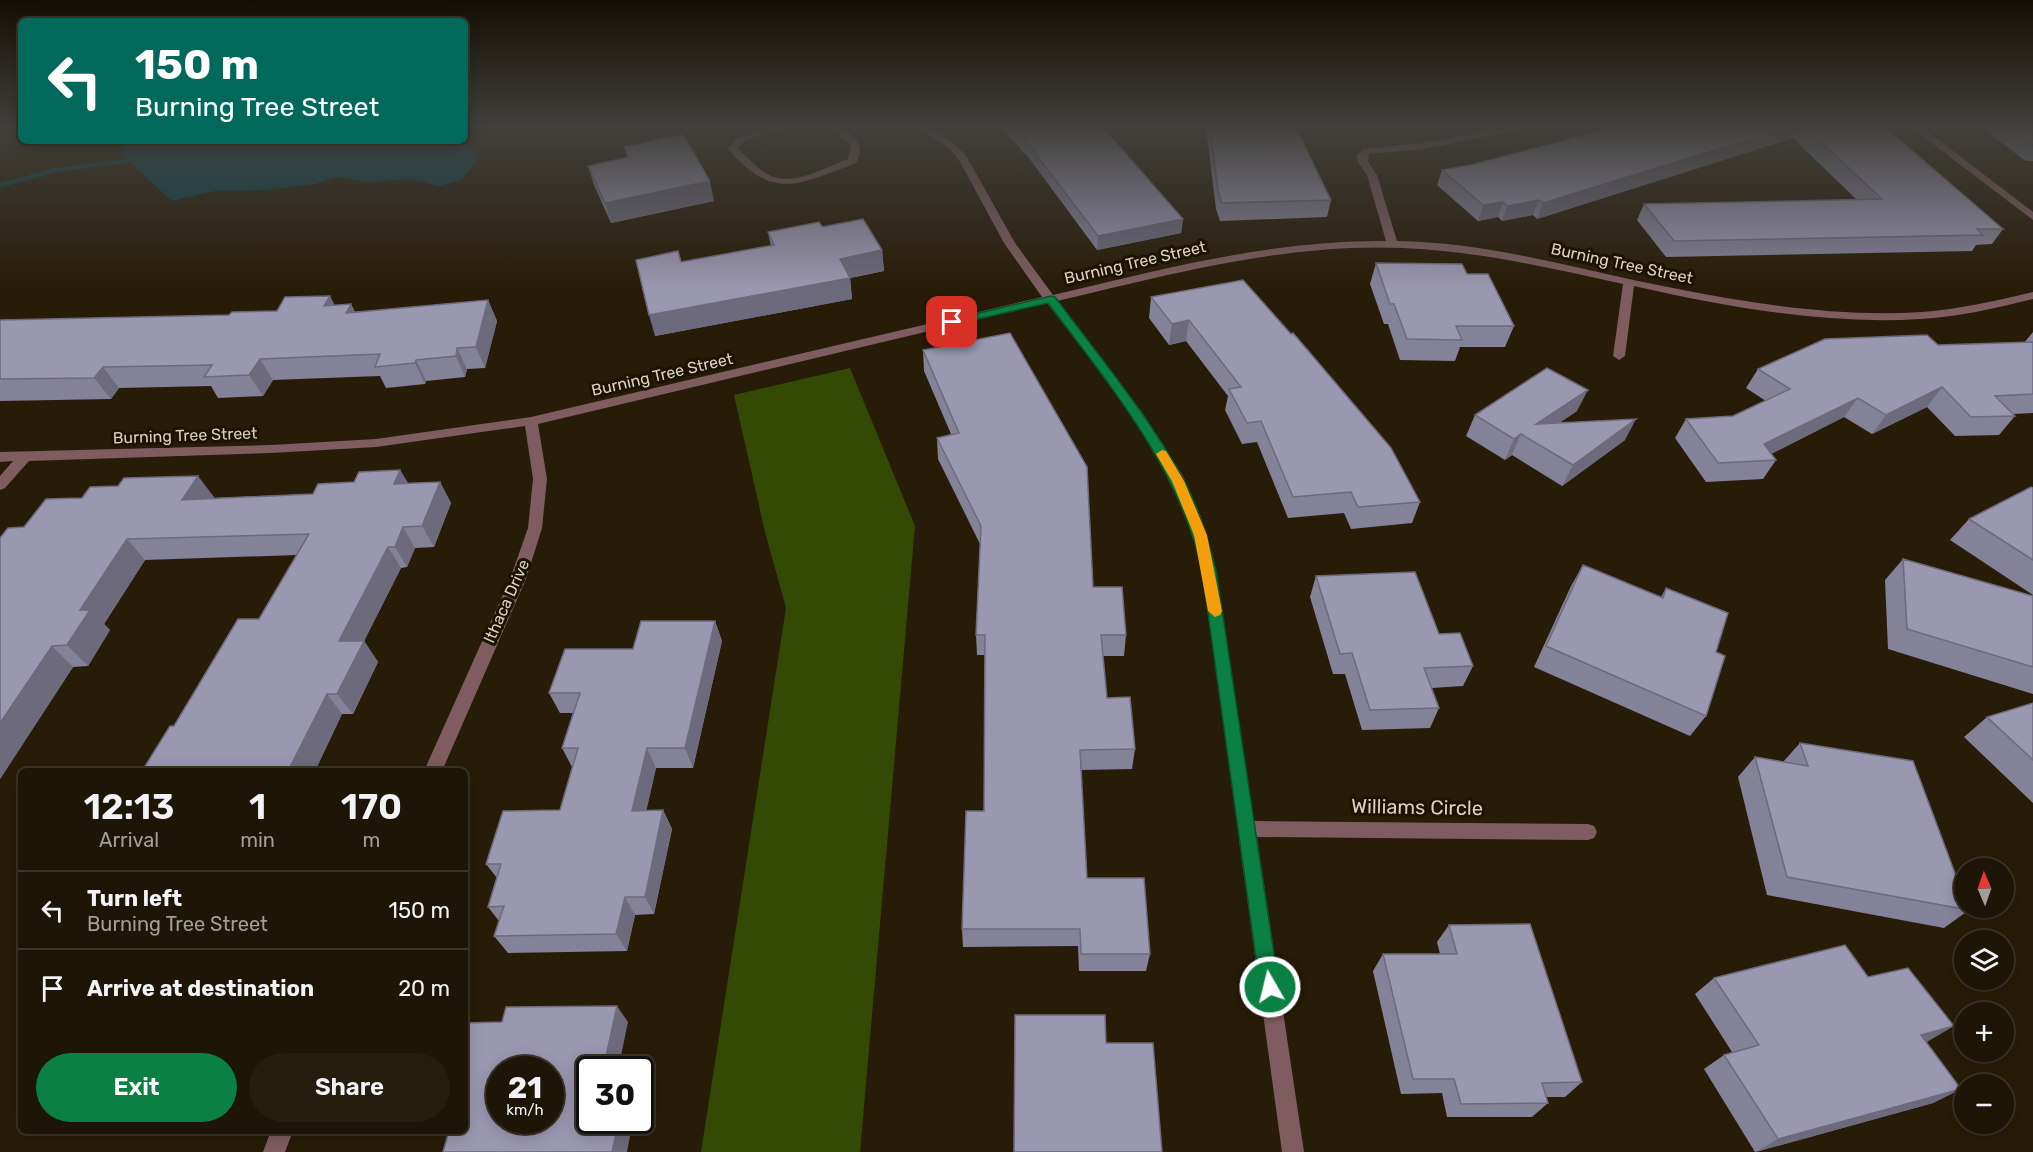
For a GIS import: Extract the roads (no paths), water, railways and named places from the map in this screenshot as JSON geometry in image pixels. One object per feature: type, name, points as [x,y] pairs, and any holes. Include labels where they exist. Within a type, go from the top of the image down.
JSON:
[{"type":"street","points":[[976,182],[1026,267],[1128,401],[1156,444],[1178,481],[1195,518],[1209,570],[1293,1152]]},
{"type":"street","points":[[1374,182],[1393,245]]},
{"type":"street","points":[[1987,182],[2033,217]]},
{"type":"street","name":"Burning Tree Street","points":[[0,457],[271,449],[376,443],[531,422],[1242,255],[1310,247],[1393,245],[1497,255],[1691,294],[1793,309],[1891,315],[1953,312],[2033,295]]},
{"type":"street","points":[[1619,356],[1629,281]]},
{"type":"street","name":"Ithaca Drive","points":[[434,768],[518,579],[536,528],[540,479],[531,422]]},
{"type":"street","points":[[0,485],[25,456]]},
{"type":"street","name":"Williams Circle","points":[[1247,829],[1588,832]]},
{"type":"street","points":[[274,1152],[281,1134]]},
{"type":"water","points":[[151,182],[321,182],[265,190],[214,191],[172,201]]},
{"type":"water","points":[[423,182],[455,182],[439,186]]},
{"type":"waterway","points":[[0,186],[14,182]]}]
